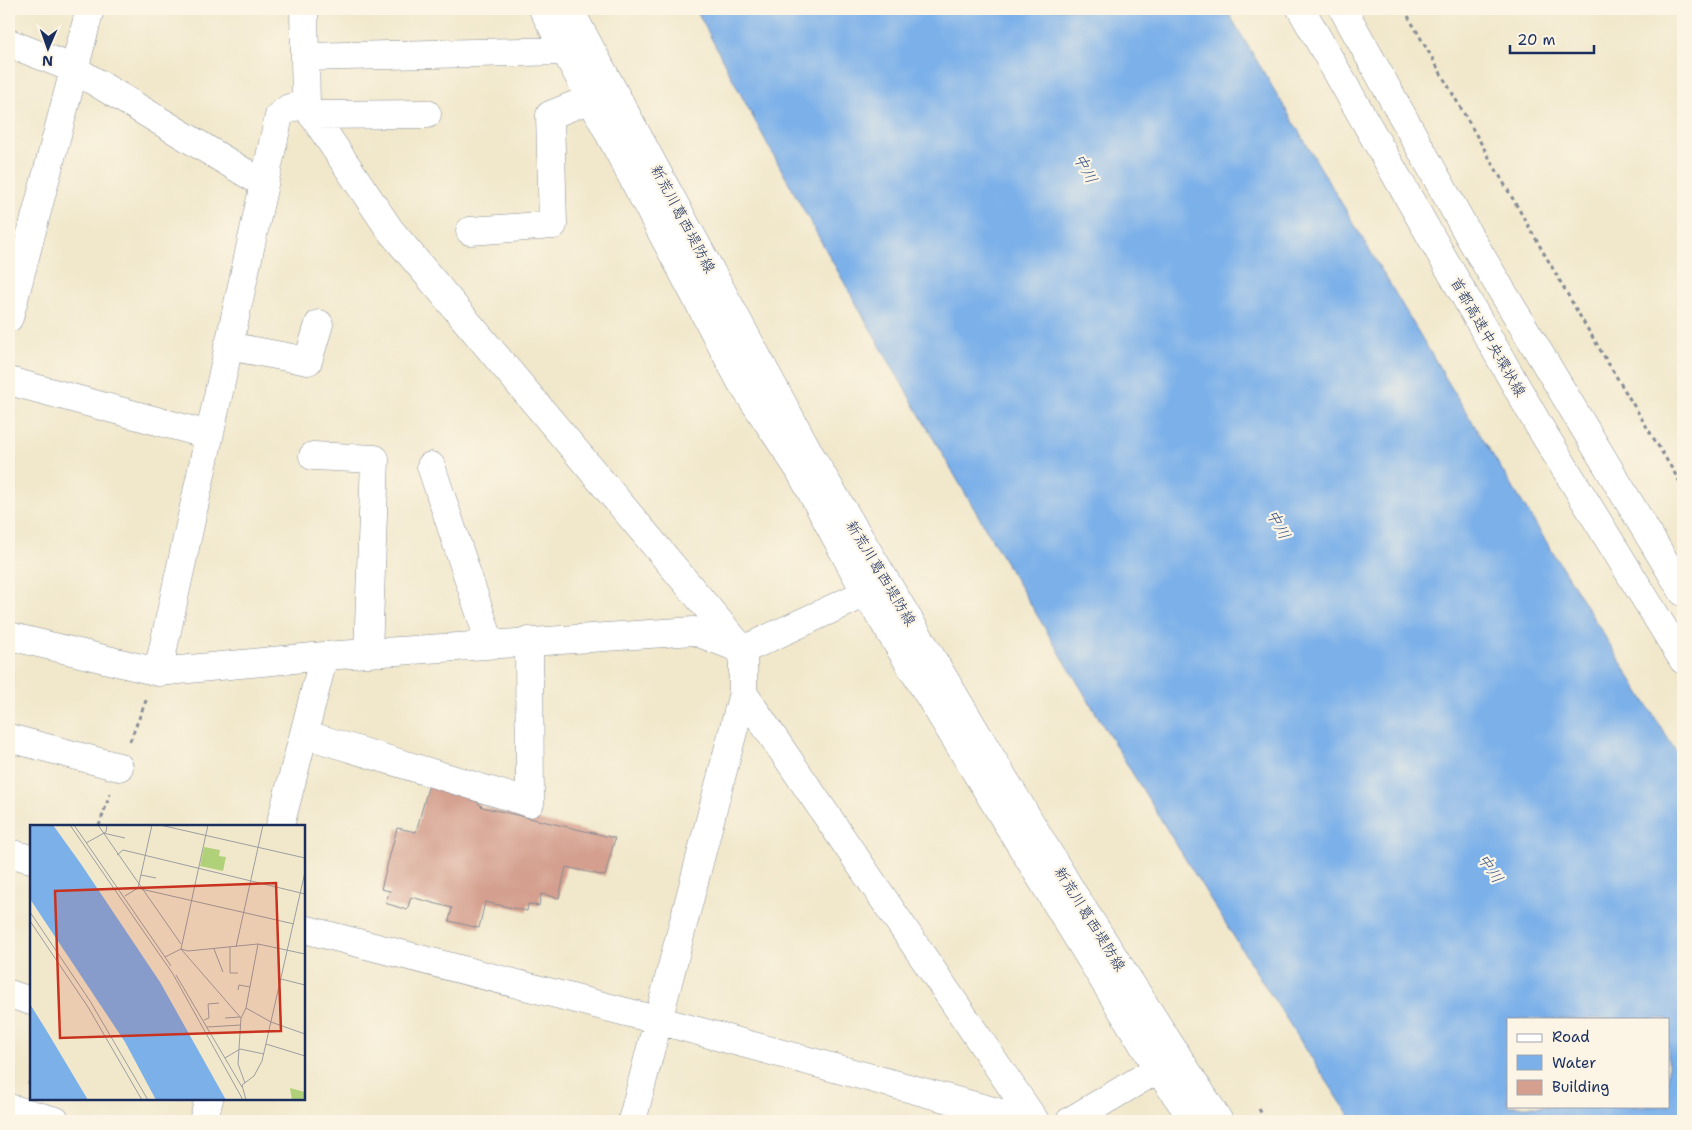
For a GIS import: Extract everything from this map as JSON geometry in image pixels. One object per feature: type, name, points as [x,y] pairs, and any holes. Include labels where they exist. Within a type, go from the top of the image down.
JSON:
[{"type":"main road","points":[[9,318],[90,9]]},
{"type":"main road","points":[[304,9],[309,110],[390,230],[743,650],[743,693],[632,1121]]},
{"type":"main road","points":[[543,9],[741,382],[806,464],[866,592],[1158,1069],[1194,1121]]},
{"type":"main road","name":"新荒川葛西堤防線","points":[[569,9],[806,464],[1072,892],[1219,1121]]},
{"type":"main road","name":"首都高速中央環状線","points":[[1301,9],[1534,417],[1683,660]]},
{"type":"main road","points":[[1343,9],[1469,236],[1683,592]]},
{"type":"main road","points":[[9,43],[74,69],[264,184]]},
{"type":"main road","points":[[305,56],[564,51]]},
{"type":"main road","points":[[470,231],[553,225],[550,115],[590,99]]},
{"type":"main road","points":[[158,672],[279,116],[289,108],[427,114]]},
{"type":"main road","points":[[228,346],[308,361],[319,324]]},
{"type":"main road","points":[[9,381],[209,434]]},
{"type":"main road","points":[[313,456],[375,459],[368,653]]},
{"type":"main road","points":[[431,466],[490,643]]},
{"type":"main road","points":[[9,636],[158,672],[490,643],[694,631],[743,650],[866,592]]},
{"type":"main road","points":[[304,734],[530,803],[529,641]]},
{"type":"main road","points":[[280,825],[324,656]]},
{"type":"main road","points":[[743,693],[1035,1121]]},
{"type":"main road","points":[[9,738],[119,767]]},
{"type":"main road","points":[[9,853],[30,859]]},
{"type":"main road","points":[[305,929],[657,1020],[1030,1121]]},
{"type":"main road","points":[[9,994],[30,1001]]},
{"type":"main road","points":[[1070,1121],[1158,1069]]},
{"type":"main road","points":[[203,1121],[209,1100]]},
{"type":"main road","points":[[9,1108],[56,1121]]},
{"type":"path","points":[[1404,9],[1584,323],[1683,487]]},
{"type":"path","points":[[1259,1109],[1266,1121]]},
{"type":"water","name":"中川","points":[[696,9],[1226,9],[1460,402],[1683,763],[1683,1121],[1353,1121],[1263,982],[1088,700],[924,422],[770,148]]},
{"type":"building","points":[[429,784],[474,799],[482,807],[615,838],[605,876],[566,867],[559,898],[541,894],[539,906],[528,904],[527,911],[485,902],[479,928],[449,921],[452,908],[411,897],[407,910],[385,903],[390,891],[381,889],[397,828],[416,832]]}]
